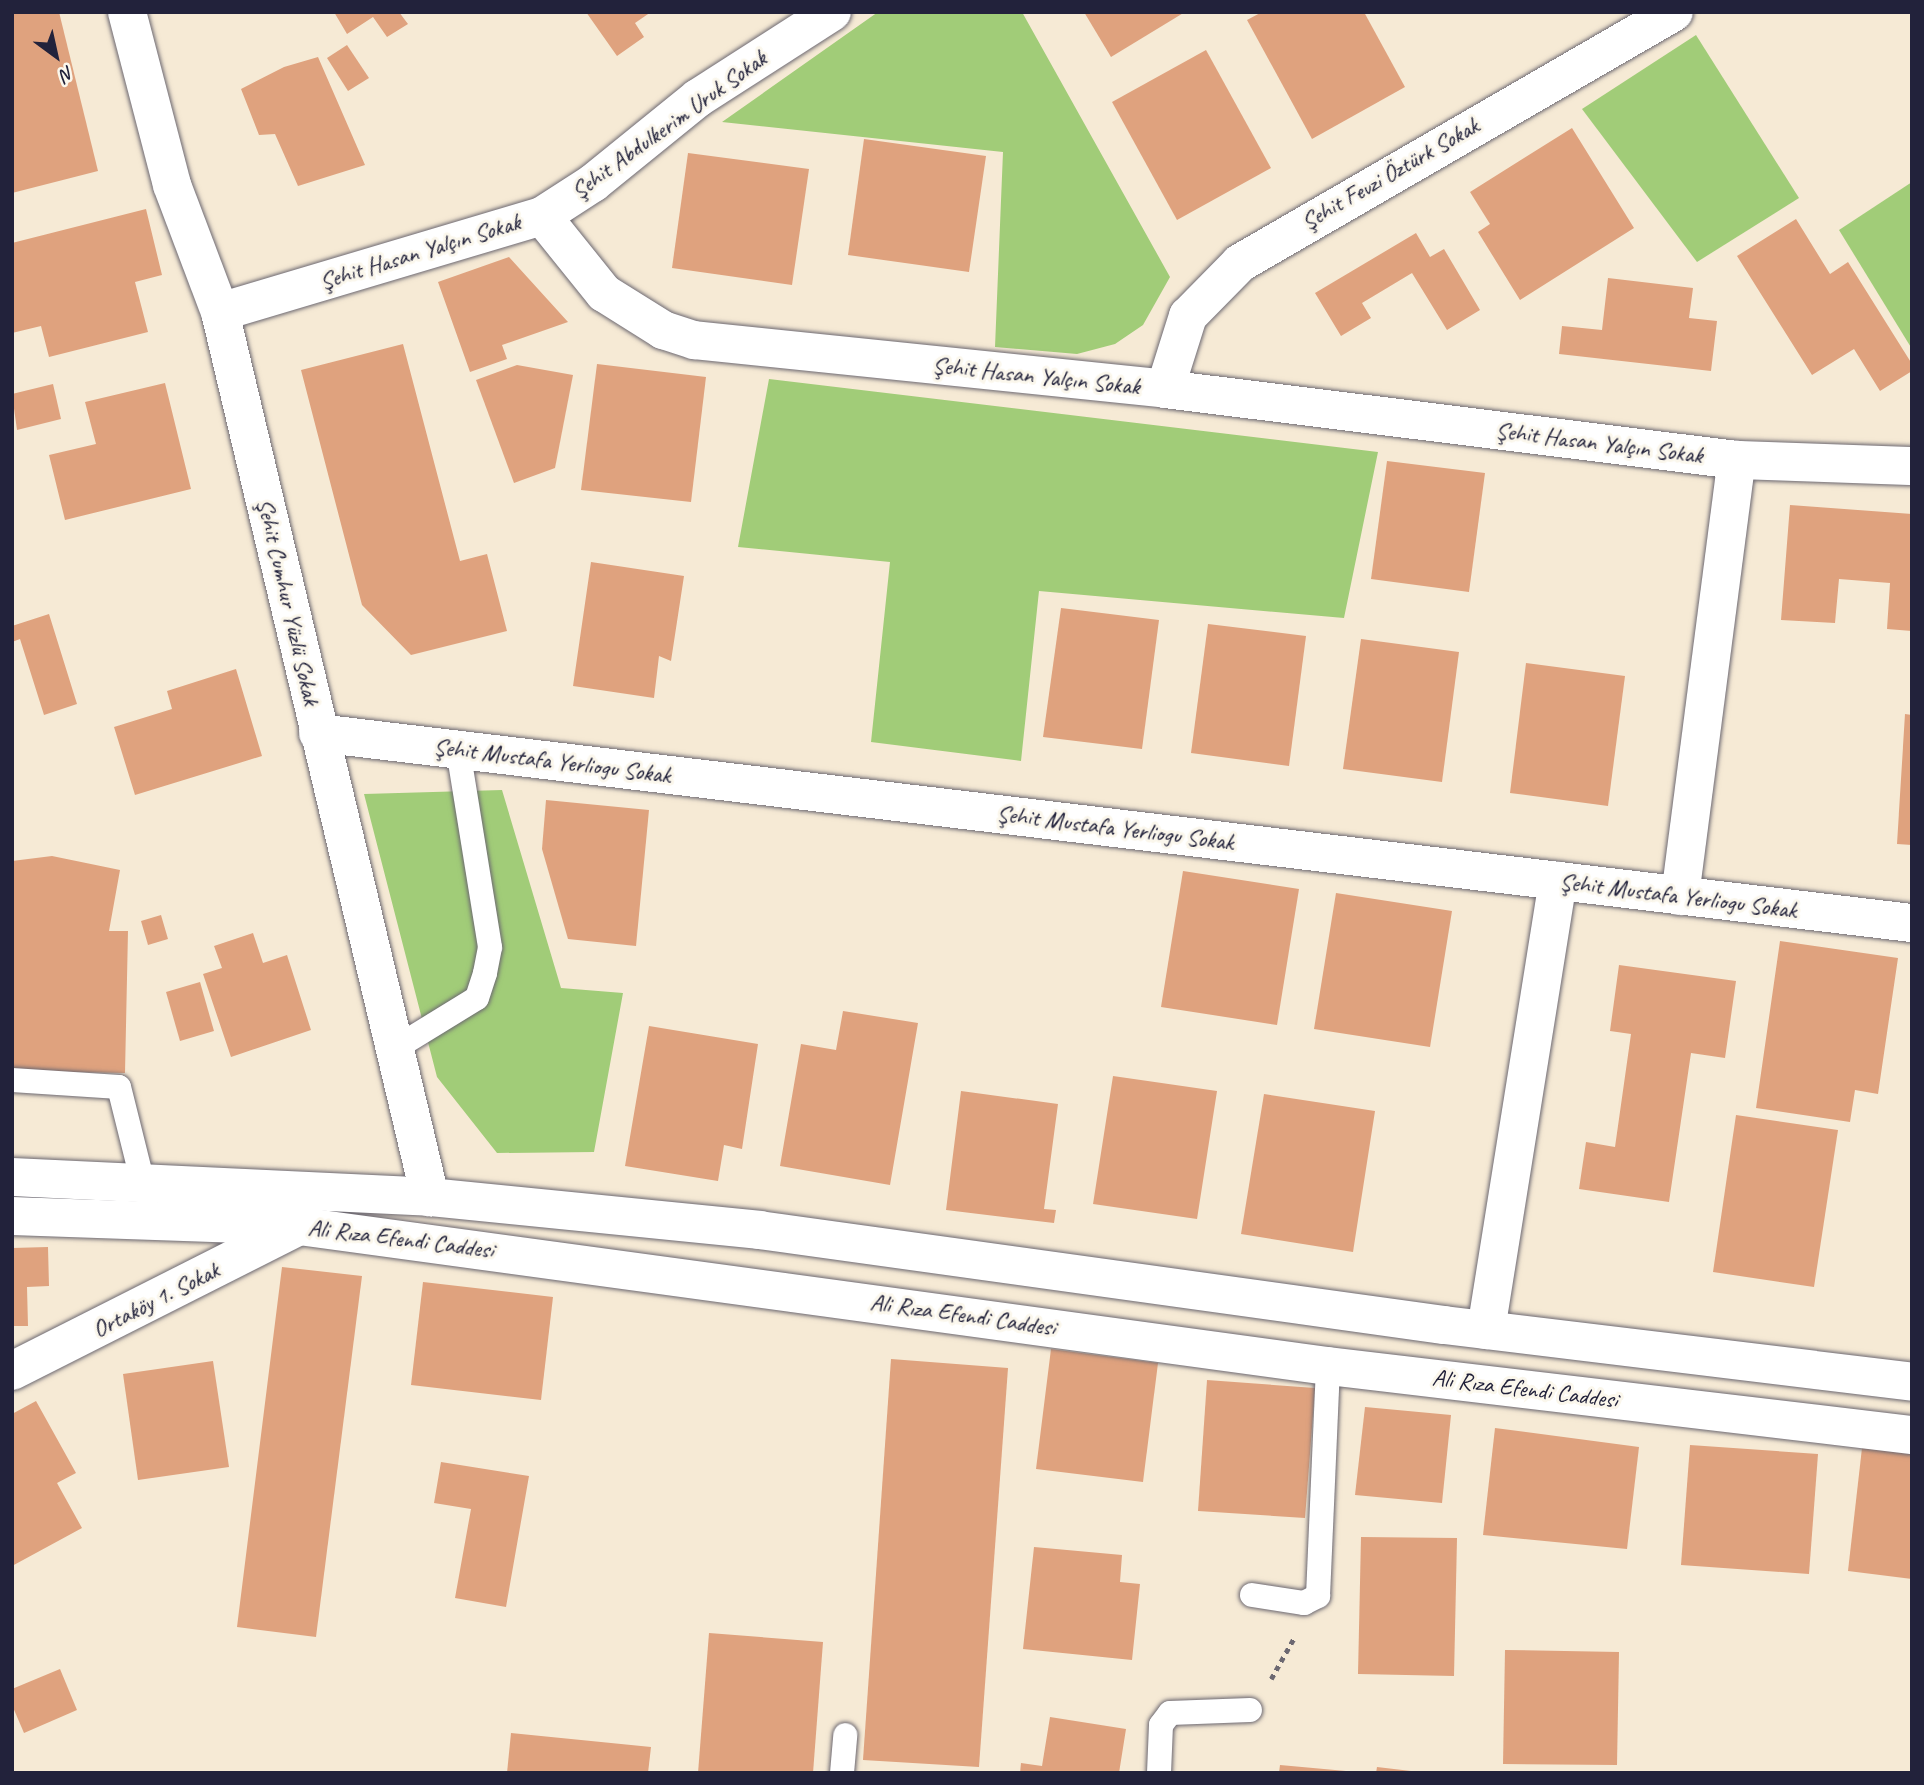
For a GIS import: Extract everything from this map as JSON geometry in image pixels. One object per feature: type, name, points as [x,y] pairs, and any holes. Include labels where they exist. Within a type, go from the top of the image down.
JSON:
[{"type":"street","name":"Şehit Cumhur Yüzlü Sokak","points":[[127,12],[172,185],[220,312],[430,1197]]},
{"type":"street","name":"Şehit Abdulkerim Uruk Sokak","points":[[542,216],[593,183],[698,98],[832,12]]},
{"type":"street","name":"Şehit Fevzi Öztürk Sokak","points":[[1165,389],[1188,316],[1240,263],[1674,12]]},
{"type":"street","name":"Şehit Hasan Yalçın Sokak","points":[[220,312],[542,216],[604,293],[663,330],[694,340],[1165,389],[1737,460],[1912,466]]},
{"type":"street","points":[[1680,896],[1737,460]]},
{"type":"street","name":"Şehit Mustafa Yerliogu Sokak","points":[[318,733],[1912,923]]},
{"type":"street","points":[[1486,1330],[1558,881]]},
{"type":"street","name":"Ali Rıza Efendi Caddesi","points":[[12,1177],[430,1197],[759,1230],[1486,1330],[1912,1382]]},
{"type":"street","name":"Ali Rıza Efendi Caddesi","points":[[12,1216],[299,1226],[1328,1366],[1912,1435]]},
{"type":"street","name":"Ortaköy 1. Sokak","points":[[12,1371],[299,1226]]},
{"type":"lane","points":[[394,1049],[477,998],[485,973],[490,947],[458,749]]},
{"type":"lane","points":[[12,1080],[119,1087],[143,1183]]},
{"type":"lane","points":[[1252,1595],[1304,1604],[1318,1597],[1328,1366]]},
{"type":"lane","points":[[1159,1773],[1161,1726],[1170,1713],[1250,1710]]},
{"type":"lane","points":[[842,1773],[845,1735]]},
{"type":"path","points":[[1250,1710],[1314,1600]]},
{"type":"green space","points":[[878,12],[1022,12],[1170,277],[1143,325],[1115,344],[1077,354],[995,347],[1003,152],[722,122]]},
{"type":"green space","points":[[1696,35],[1799,198],[1697,262],[1582,109]]},
{"type":"green space","points":[[1912,182],[1912,349],[1839,230]]},
{"type":"green space","points":[[769,379],[1378,452],[1344,618],[1039,591],[1021,761],[871,742],[890,562],[738,547]]},
{"type":"green space","points":[[502,790],[561,988],[623,993],[594,1152],[497,1153],[437,1077],[364,794]]},
{"type":"building","points":[[12,12],[59,12],[98,171],[12,193]]},
{"type":"building","points":[[334,12],[399,12],[408,24],[387,37],[373,17],[347,34]]},
{"type":"building","points":[[586,12],[651,12],[635,23],[644,37],[617,56]]},
{"type":"building","points":[[1084,12],[1185,12],[1111,57]]},
{"type":"building","points":[[1262,12],[1364,12],[1405,87],[1312,139],[1247,20]]},
{"type":"building","points":[[347,45],[369,78],[348,91],[327,58]]},
{"type":"building","points":[[1206,50],[1271,168],[1177,220],[1112,102]]},
{"type":"building","points":[[318,57],[365,165],[298,186],[275,134],[259,135],[241,89],[284,67]]},
{"type":"building","points":[[1572,128],[1634,228],[1520,300],[1478,232],[1490,224],[1470,192]]},
{"type":"building","points":[[864,139],[986,156],[969,272],[848,255]]},
{"type":"building","points":[[688,153],[809,169],[792,285],[672,268]]},
{"type":"building","points":[[146,209],[162,275],[135,282],[148,332],[49,357],[41,326],[12,333],[12,243]]},
{"type":"building","points":[[1796,219],[1830,274],[1848,262],[1912,364],[1912,371],[1880,391],[1854,349],[1812,375],[1737,256]]},
{"type":"building","points":[[1416,233],[1430,257],[1444,249],[1480,310],[1447,330],[1412,273],[1362,303],[1371,318],[1341,336],[1315,293]]},
{"type":"building","points":[[509,257],[568,322],[502,345],[507,359],[470,372],[438,282]]},
{"type":"building","points":[[1608,278],[1693,288],[1689,318],[1717,321],[1711,371],[1559,354],[1562,326],[1602,330]]},
{"type":"building","points":[[403,344],[460,561],[487,554],[507,631],[411,655],[362,605],[301,370]]},
{"type":"building","points":[[597,364],[706,377],[691,502],[581,490]]},
{"type":"building","points":[[517,365],[573,375],[555,468],[514,483],[476,380]]},
{"type":"building","points":[[165,383],[191,489],[65,520],[49,455],[96,444],[85,402]]},
{"type":"building","points":[[53,384],[61,419],[17,430],[12,394]]},
{"type":"building","points":[[1387,461],[1485,473],[1469,592],[1371,579]]},
{"type":"building","points":[[1790,505],[1912,514],[1912,631],[1887,629],[1890,583],[1839,579],[1835,623],[1781,620]]},
{"type":"building","points":[[591,562],[684,576],[671,661],[659,656],[654,698],[573,686]]},
{"type":"building","points":[[1061,608],[1159,620],[1142,749],[1043,737]]},
{"type":"building","points":[[49,614],[77,704],[44,715],[20,639],[12,642],[12,626]]},
{"type":"building","points":[[1208,624],[1306,636],[1289,766],[1191,753]]},
{"type":"building","points":[[1361,639],[1459,652],[1442,782],[1343,769]]},
{"type":"building","points":[[1526,663],[1625,676],[1608,806],[1510,793]]},
{"type":"building","points":[[236,669],[262,756],[135,795],[114,727],[172,709],[167,691]]},
{"type":"building","points":[[1905,714],[1912,715],[1912,845],[1897,844]]},
{"type":"building","points":[[546,800],[649,810],[636,946],[568,939],[542,849]]},
{"type":"building","points":[[52,856],[120,870],[109,931],[128,931],[125,1073],[12,1071],[12,861]]},
{"type":"building","points":[[1183,871],[1299,889],[1277,1025],[1161,1007]]},
{"type":"building","points":[[1336,893],[1452,911],[1430,1047],[1314,1029]]},
{"type":"building","points":[[161,915],[168,939],[148,945],[141,921]]},
{"type":"building","points":[[253,933],[263,963],[287,955],[311,1030],[231,1057],[203,974],[222,968],[214,946]]},
{"type":"building","points":[[1780,941],[1898,958],[1878,1094],[1855,1090],[1850,1122],[1756,1108]]},
{"type":"building","points":[[1619,965],[1736,981],[1725,1058],[1691,1053],[1669,1202],[1579,1189],[1586,1142],[1615,1147],[1631,1034],[1610,1031]]},
{"type":"building","points":[[200,982],[214,1031],[180,1041],[166,992]]},
{"type":"building","points":[[843,1011],[918,1023],[890,1185],[780,1166],[801,1044],[836,1050]]},
{"type":"building","points":[[649,1026],[758,1044],[742,1149],[724,1145],[718,1181],[625,1166]]},
{"type":"building","points":[[1113,1076],[1217,1091],[1197,1219],[1093,1204]]},
{"type":"building","points":[[961,1091],[1058,1104],[1044,1209],[1056,1210],[1054,1223],[946,1210]]},
{"type":"building","points":[[1264,1094],[1375,1111],[1353,1252],[1241,1234]]},
{"type":"building","points":[[1736,1115],[1838,1130],[1814,1287],[1713,1272]]},
{"type":"building","points":[[48,1247],[49,1286],[27,1287],[28,1326],[12,1326],[12,1248]]},
{"type":"building","points":[[282,1267],[362,1276],[316,1637],[237,1627]]},
{"type":"building","points":[[423,1282],[553,1297],[541,1400],[411,1385]]},
{"type":"building","points":[[1051,1349],[1158,1363],[1143,1482],[1036,1469]]},
{"type":"building","points":[[891,1359],[1008,1368],[979,1767],[863,1760]]},
{"type":"building","points":[[213,1361],[229,1467],[138,1480],[123,1374]]},
{"type":"building","points":[[1207,1380],[1315,1388],[1305,1518],[1198,1511]]},
{"type":"building","points":[[36,1401],[76,1473],[57,1483],[82,1528],[12,1566],[12,1414]]},
{"type":"building","points":[[1365,1407],[1451,1415],[1442,1503],[1355,1495]]},
{"type":"building","points":[[1495,1428],[1639,1447],[1627,1549],[1483,1535]]},
{"type":"building","points":[[1690,1445],[1818,1454],[1809,1574],[1681,1565]]},
{"type":"building","points":[[1862,1448],[1912,1453],[1912,1579],[1848,1571]]},
{"type":"building","points":[[441,1462],[529,1476],[506,1607],[455,1598],[471,1509],[434,1503]]},
{"type":"building","points":[[1361,1537],[1457,1538],[1454,1676],[1358,1674]]},
{"type":"building","points":[[1034,1547],[1122,1555],[1120,1582],[1140,1584],[1132,1660],[1023,1649]]},
{"type":"building","points":[[709,1633],[823,1642],[813,1773],[698,1773]]},
{"type":"building","points":[[1505,1650],[1619,1652],[1617,1765],[1503,1764]]},
{"type":"building","points":[[60,1669],[77,1710],[24,1733],[12,1705],[12,1689]]},
{"type":"building","points":[[1050,1717],[1126,1729],[1119,1773],[1020,1773],[1021,1763],[1042,1766]]},
{"type":"building","points":[[511,1733],[651,1747],[648,1773],[507,1773]]},
{"type":"building","points":[[1280,1765],[1346,1771],[1346,1773],[1279,1773]]},
{"type":"building","points":[[1377,1767],[1411,1771],[1411,1773],[1376,1773]]}]
